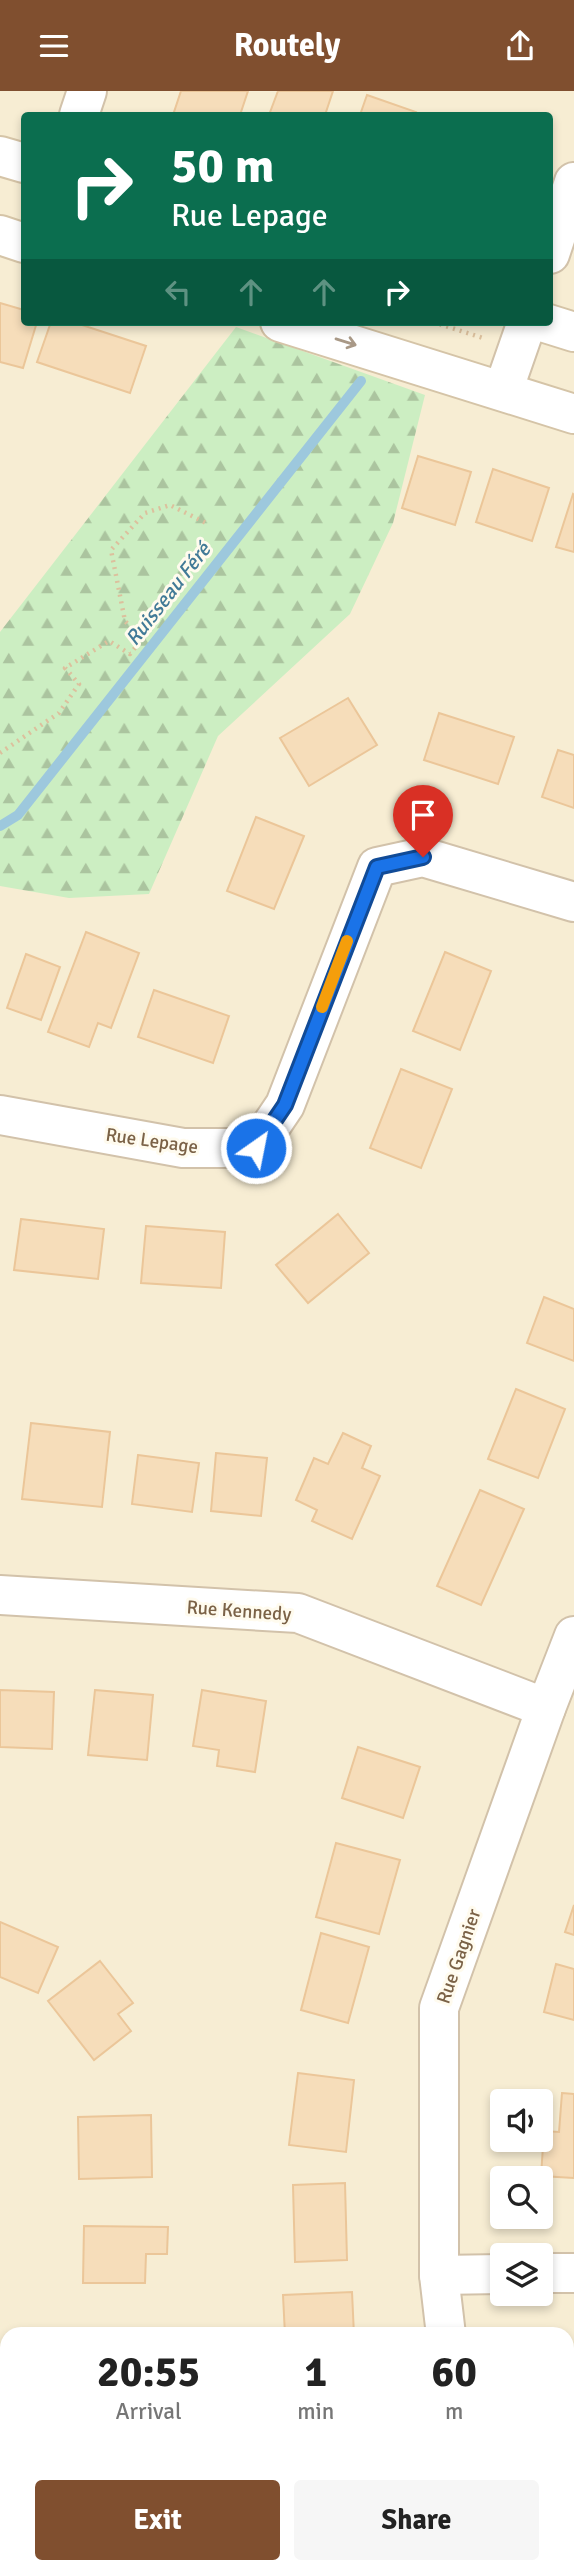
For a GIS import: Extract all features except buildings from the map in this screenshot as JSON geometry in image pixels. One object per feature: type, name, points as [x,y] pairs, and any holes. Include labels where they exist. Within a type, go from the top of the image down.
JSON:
[{"type":"street","points":[[80,112],[87,91]]},
{"type":"street","points":[[0,156],[21,162]]},
{"type":"street","points":[[553,245],[574,183]]},
{"type":"street","points":[[0,235],[21,242]]},
{"type":"street","points":[[294,326],[574,414]]},
{"type":"street","points":[[503,391],[526,326]]},
{"type":"street","points":[[553,326],[574,333]]},
{"type":"street","name":"Rue Lepage","points":[[0,1115],[183,1148],[256,1148],[285,1105],[377,867],[423,857],[574,902]]},
{"type":"street","name":"Rue Kennedy","points":[[0,1595],[298,1613],[546,1708]]},
{"type":"street","name":"Rue Gagnier","points":[[445,2327],[439,2276],[439,2008],[574,1636]]},
{"type":"street","points":[[553,2273],[574,2273]]},
{"type":"street","points":[[439,2276],[490,2274]]},
{"type":"path","points":[[0,753],[59,713],[79,684],[65,668],[109,641],[130,654],[142,639],[125,621],[111,550],[145,513],[170,505],[208,524]]},
{"type":"shaded area","points":[[0,91],[574,91],[574,2327],[0,2327]]},
{"type":"green space","points":[[236,327],[425,395],[393,523],[350,614],[218,736],[149,894],[69,898],[0,886],[0,632]]},
{"type":"waterway","name":"Ruisseau Féré","points":[[0,826],[18,815],[361,381]]},
{"type":"slow traffic","points":[[322,1007],[347,941]]},
{"type":"route","points":[[256,1148],[285,1105],[377,867],[423,857]]}]
